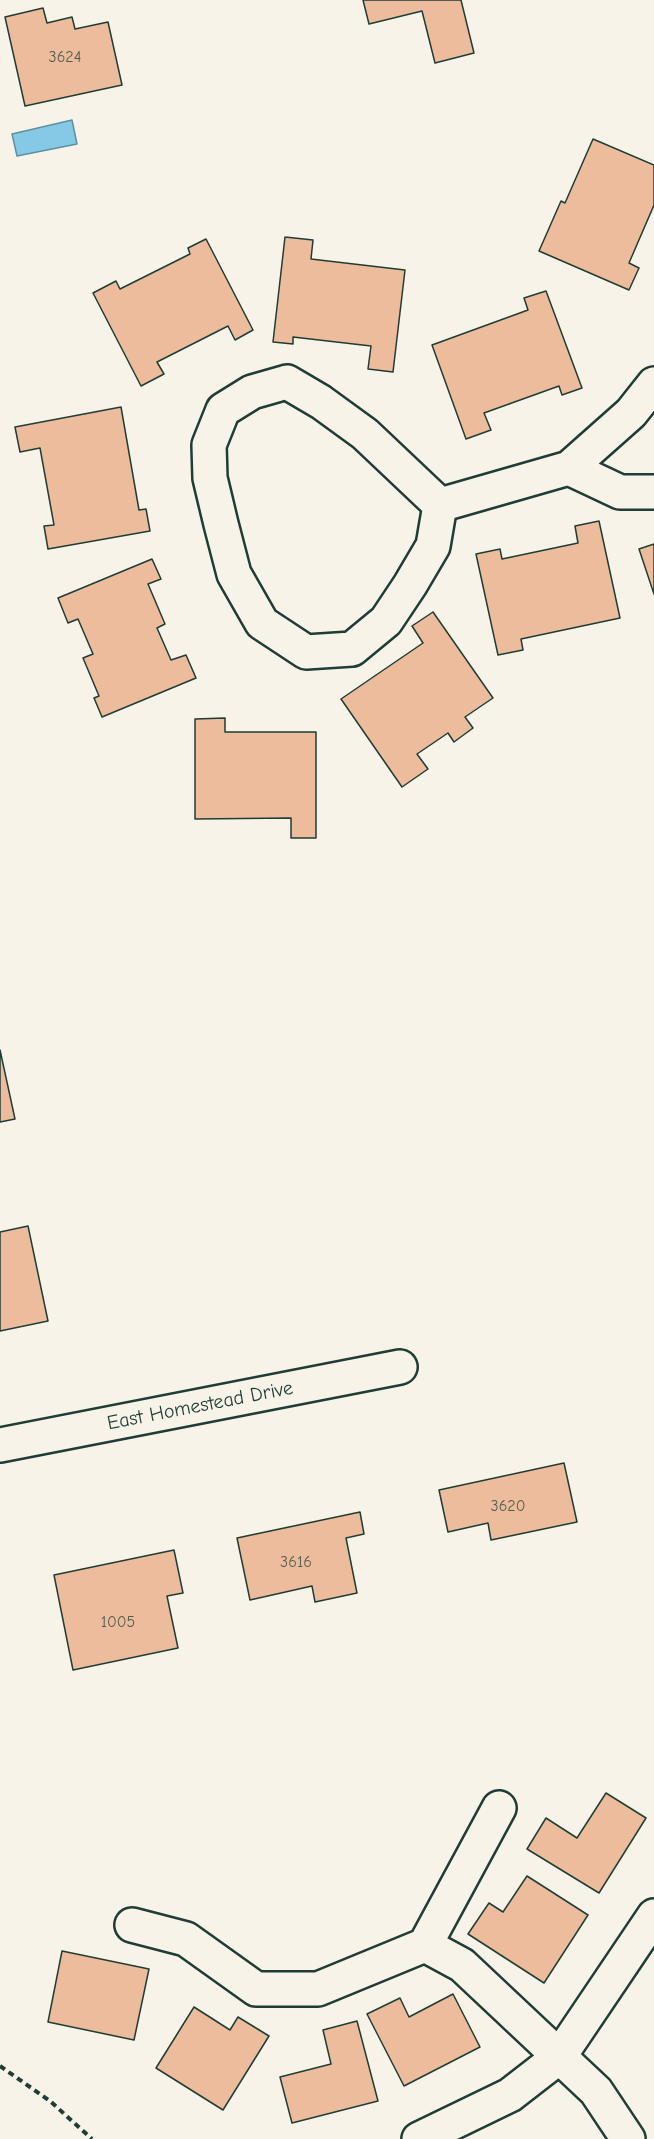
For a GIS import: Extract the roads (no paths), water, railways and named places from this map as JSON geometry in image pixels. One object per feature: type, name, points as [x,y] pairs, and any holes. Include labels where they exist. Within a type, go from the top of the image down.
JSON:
[{"type":"street","points":[[287,382],[321,402],[365,434],[440,505],[433,546],[386,621],[352,649],[306,652],[262,623],[234,574],[210,478],[208,445],[223,410],[252,392],[287,382]]},
{"type":"street","points":[[440,505],[569,468],[631,413],[654,384]]},
{"type":"street","points":[[569,468],[620,492],[654,492]]},
{"type":"street","name":"East Homestead Drive","points":[[0,1444],[400,1367]]},
{"type":"street","points":[[132,1925],[186,1939],[256,1989],[318,1989],[425,1945],[499,1808]]},
{"type":"street","points":[[419,2139],[510,2095],[559,2057],[654,1916]]},
{"type":"street","points":[[425,1945],[462,1965],[596,2091],[628,2139]]},
{"type":"water","points":[[72,120],[77,144],[17,156],[12,134]]}]
